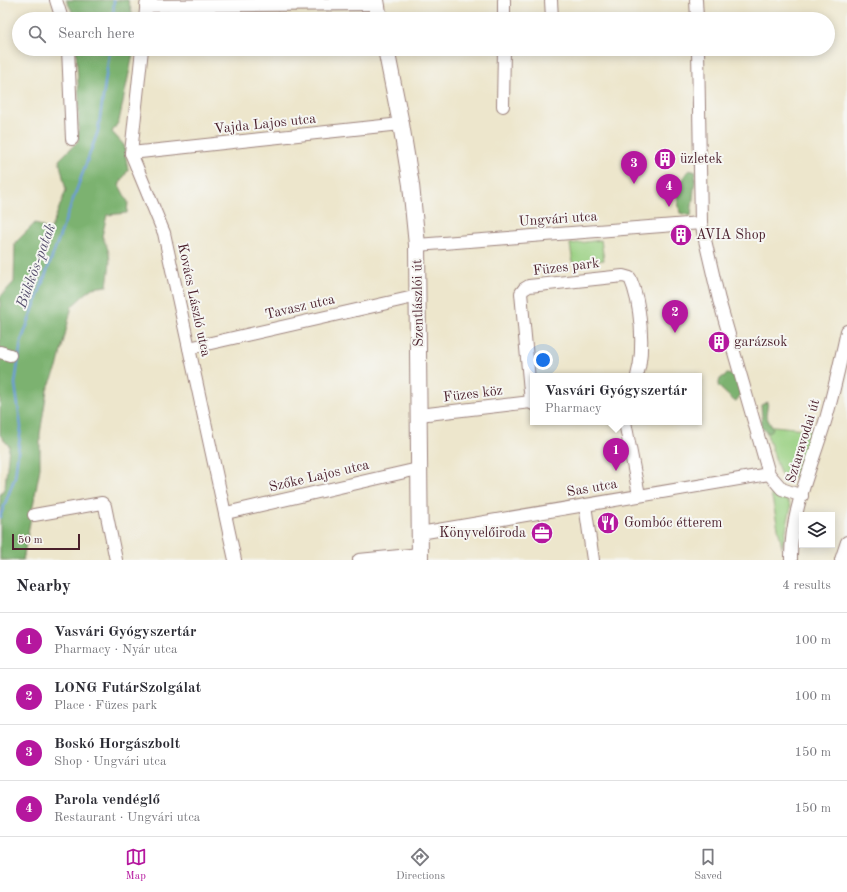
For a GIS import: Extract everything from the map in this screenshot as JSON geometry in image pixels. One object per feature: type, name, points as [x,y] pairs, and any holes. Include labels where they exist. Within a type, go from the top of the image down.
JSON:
[{"type":"main road","name":"Szentlászlói út","points":[[387,56],[402,124],[411,185],[417,245],[420,557]]},
{"type":"street","points":[[56,0],[60,12]]},
{"type":"street","points":[[504,0],[504,12]]},
{"type":"street","points":[[551,0],[552,12]]},
{"type":"street","points":[[696,0],[697,12]]},
{"type":"street","points":[[146,3],[377,8]]},
{"type":"street","points":[[68,56],[72,139]]},
{"type":"street","name":"Kovács László utca","points":[[141,56],[131,153],[164,233],[235,560]]},
{"type":"street","points":[[503,106],[504,56]]},
{"type":"street","points":[[698,56],[701,223],[719,300],[769,474],[782,489],[802,496]]},
{"type":"street","name":"Vajda Lajos utca","points":[[131,153],[402,124]]},
{"type":"street","name":"Ungvári utca","points":[[417,245],[701,223]]},
{"type":"street","name":"Füzes park","points":[[530,383],[521,293],[524,289],[529,286],[622,276],[630,278],[634,288],[638,312],[641,345],[636,373]]},
{"type":"street","name":"Tavasz utca","points":[[189,348],[418,296]]},
{"type":"street","name":"Sztaravodai út","points":[[790,560],[793,530],[802,496],[828,414],[847,331]]},
{"type":"street","name":"Füzes köz","points":[[418,415],[530,403]]},
{"type":"street","points":[[626,425],[639,495]]},
{"type":"street","name":"Szőke Lajos utca","points":[[226,513],[418,469]]},
{"type":"street","name":"Sas utca","points":[[420,533],[769,474]]},
{"type":"street","points":[[34,515],[102,503],[106,506],[116,560]]},
{"type":"street","points":[[585,505],[593,560]]},
{"type":"street","points":[[842,560],[847,542]]},
{"type":"street","points":[[359,560],[420,557]]},
{"type":"green space","points":[[66,0],[128,0],[132,12],[72,12]]},
{"type":"green space","points":[[76,56],[133,56],[119,121],[112,132],[124,145],[128,170],[119,185],[128,202],[127,213],[107,215],[102,236],[108,249],[110,260],[107,286],[92,288],[72,306],[57,368],[47,390],[40,434],[40,468],[23,560],[0,560],[0,495],[5,487],[9,446],[0,435],[0,297],[14,282],[15,243],[35,223],[50,231],[66,190],[59,160],[78,141],[79,99]]},
{"type":"green space","points":[[690,170],[696,172],[691,216],[680,213],[677,195],[659,194],[661,190],[678,184]]},
{"type":"green space","points":[[601,240],[604,260],[573,264],[570,244]]},
{"type":"green space","points":[[727,374],[735,376],[739,386],[740,395],[736,401],[734,401],[718,386],[720,379]]},
{"type":"green space","points":[[768,402],[766,416],[773,429],[769,433],[760,427],[762,417],[761,405]]},
{"type":"green space","points":[[764,425],[815,430],[804,467],[793,478],[784,478],[780,473]]},
{"type":"green space","points":[[770,488],[786,498],[791,507],[782,548]]},
{"type":"waterway","name":"Bükkös-patak","points":[[113,12],[114,0]]},
{"type":"waterway","name":"Bükkös-patak","points":[[0,517],[15,477],[21,427],[15,384],[21,342],[98,131],[109,56]]},
{"type":"place","name":"üzletek","points":[[665,159]]},
{"type":"place","name":"Boskó Horgászbolt","points":[[634,184]]},
{"type":"place","name":"Parola vendéglő","points":[[669,207]]},
{"type":"place","name":"AVIA Shop","points":[[681,235]]},
{"type":"place","name":"LONG FutárSzolgálat","points":[[675,333]]},
{"type":"place","name":"garázsok","points":[[719,342]]},
{"type":"place","name":"Vasvári Gyógyszertár","points":[[616,471]]},
{"type":"place","name":"Gombóc étterem","points":[[608,523]]},
{"type":"place","name":"Könyvelőiroda","points":[[542,533]]}]
